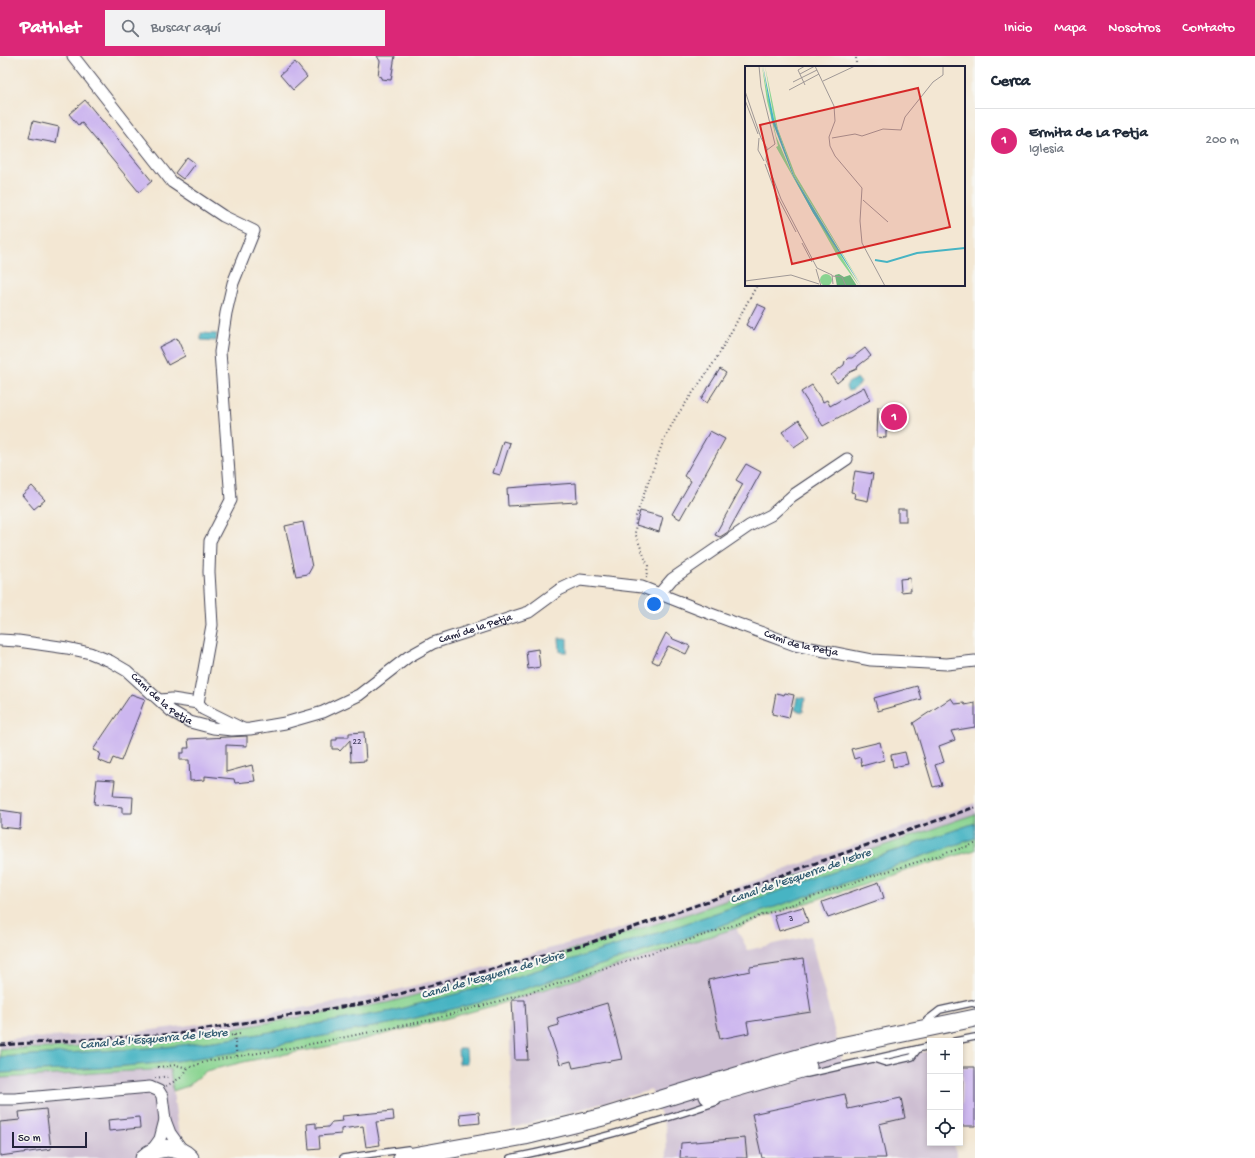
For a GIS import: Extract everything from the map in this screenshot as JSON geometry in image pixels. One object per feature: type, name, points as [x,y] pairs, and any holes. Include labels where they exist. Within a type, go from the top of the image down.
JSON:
[{"type":"main road","points":[[407,1153],[525,1136],[589,1121],[643,1106],[759,1069],[834,1048],[975,1018]]},
{"type":"main road","points":[[466,1158],[540,1144],[619,1124],[691,1101],[835,1059],[975,1029]]},
{"type":"main road","points":[[147,1156],[158,1149],[168,1148],[177,1150],[188,1156]]},
{"type":"street","points":[[73,56],[172,182],[223,216],[254,231],[233,283],[226,313],[220,352],[231,500],[210,541],[209,572],[212,625],[198,703]]},
{"type":"street","points":[[660,593],[672,578],[750,526],[771,515],[792,496],[847,459]]},
{"type":"street","name":"Camí de la Petja","points":[[0,640],[67,648],[90,653],[110,661],[127,671],[171,711],[190,722],[213,728],[232,730],[285,723],[323,712],[359,695],[408,657],[433,643],[529,612],[559,590],[580,580],[642,587],[796,645],[871,660],[947,664],[975,661]]},
{"type":"street","points":[[160,700],[172,699],[198,703],[203,708],[244,729]]},
{"type":"street","points":[[0,1099],[150,1087],[159,1091],[162,1096],[165,1120],[175,1142],[188,1156]]},
{"type":"street","points":[[147,1156],[160,1140],[165,1120]]},
{"type":"lane","points":[[927,1020],[940,1010],[972,1003],[975,1004]]},
{"type":"lane","points":[[920,1022],[941,1017]]},
{"type":"lane","points":[[963,1039],[975,1037]]},
{"type":"lane","points":[[804,1075],[927,1047]]},
{"type":"lane","points":[[754,1089],[797,1077]]},
{"type":"lane","points":[[510,1158],[652,1123],[725,1099]]},
{"type":"lane","points":[[343,1158],[407,1153]]},
{"type":"path","points":[[642,587],[647,576],[648,566],[635,533],[636,516],[664,439],[676,417],[715,361],[756,286]]},
{"type":"path","points":[[158,1067],[176,1065],[188,1068],[208,1061],[296,1047],[430,1020],[539,990],[740,923],[866,878],[975,844]]},
{"type":"path","points":[[227,1036],[240,1034]]},
{"type":"path","points":[[234,1036],[237,1057]]},
{"type":"path","points":[[159,1091],[182,1077],[188,1068]]},
{"type":"shaded area","points":[[975,803],[975,814],[688,914],[489,976],[386,1003],[164,1040],[54,1048],[0,1049],[0,1040],[136,1032],[237,1019],[377,995],[471,971],[622,928]]},
{"type":"shaded area","points":[[736,928],[748,950],[810,936],[843,1064],[927,1051],[927,1146],[955,1146],[957,1158],[667,1158],[666,1129],[651,1090],[512,1128],[509,1000]]},
{"type":"shaded area","points":[[170,1069],[178,1129],[186,1143],[202,1158],[0,1158],[0,1078]]},
{"type":"green space","points":[[975,814],[975,823],[664,931],[486,986],[392,1011],[230,1039],[166,1047],[0,1057],[0,1049],[54,1048],[164,1040],[386,1003],[489,976],[688,914]]},
{"type":"green space","points":[[975,838],[975,850],[885,877],[773,914],[736,928],[496,1005],[353,1042],[248,1061],[206,1071],[188,1086],[173,1091],[170,1069],[0,1078],[0,1073],[102,1068],[169,1062],[231,1053],[394,1023],[486,1001],[667,944]]},
{"type":"water","points":[[201,333],[217,334],[216,341],[201,340]]},
{"type":"water","points":[[857,378],[861,383],[853,390],[848,391],[846,387],[848,384]]},
{"type":"water","points":[[559,638],[567,638],[567,652],[560,652]]},
{"type":"water","points":[[797,697],[805,698],[803,712],[795,710]]},
{"type":"water","points":[[975,823],[975,838],[667,944],[486,1001],[394,1023],[231,1053],[169,1062],[102,1068],[0,1073],[0,1057],[166,1047],[230,1039],[392,1011],[486,986],[664,931]]},
{"type":"water","points":[[458,1049],[466,1049],[467,1064],[459,1064]]},
{"type":"building","points":[[377,56],[395,56],[391,80],[381,79],[382,77],[378,76],[380,61]]},
{"type":"building","points":[[295,62],[307,77],[293,90],[280,75]]},
{"type":"building","points":[[85,100],[152,181],[139,192],[82,123],[78,125],[69,114]]},
{"type":"building","points":[[33,121],[59,127],[56,143],[29,138]]},
{"type":"building","points":[[187,157],[195,163],[183,179],[175,173]]},
{"type":"building","points":[[757,304],[766,308],[754,330],[746,325]]},
{"type":"building","points":[[177,338],[185,356],[168,365],[159,347]]},
{"type":"building","points":[[865,348],[871,356],[858,366],[857,369],[850,372],[837,383],[831,375],[844,365],[848,358],[852,358]]},
{"type":"building","points":[[720,369],[726,373],[707,403],[701,399]]},
{"type":"building","points":[[812,385],[823,402],[827,400],[830,406],[864,387],[870,400],[823,426],[801,392]]},
{"type":"building","points":[[878,407],[887,408],[887,415],[903,415],[903,425],[897,424],[897,430],[886,430],[886,438],[877,437]]},
{"type":"building","points":[[799,420],[810,436],[794,447],[782,432]]},
{"type":"building","points":[[710,431],[725,439],[680,519],[672,514],[691,481],[684,476]]},
{"type":"building","points":[[503,441],[510,443],[500,475],[493,473]]},
{"type":"building","points":[[746,464],[761,472],[728,532],[720,537],[715,535],[743,484],[736,480]]},
{"type":"building","points":[[855,471],[873,474],[868,501],[854,498],[855,493],[851,492]]},
{"type":"building","points":[[576,483],[577,502],[508,506],[507,488]]},
{"type":"building","points":[[32,486],[45,500],[34,509],[22,495]]},
{"type":"building","points":[[898,509],[906,509],[906,521],[898,521]]},
{"type":"building","points":[[640,511],[663,517],[659,532],[636,525]]},
{"type":"building","points":[[303,522],[312,567],[308,574],[296,576],[285,526]]},
{"type":"building","points":[[910,578],[911,591],[901,592],[900,579]]},
{"type":"building","points":[[666,633],[673,639],[690,646],[686,654],[668,646],[658,664],[652,661]]},
{"type":"building","points":[[538,649],[540,667],[528,669],[526,651]]},
{"type":"building","points":[[917,686],[921,699],[878,711],[874,698]]},
{"type":"building","points":[[776,693],[794,695],[789,718],[772,714]]},
{"type":"building","points":[[131,694],[145,699],[121,761],[113,758],[110,765],[98,760],[100,753],[93,750]]},
{"type":"building","points":[[951,698],[955,704],[964,703],[965,705],[975,703],[975,727],[951,731],[955,740],[939,746],[944,762],[935,765],[942,785],[933,787],[913,723]]},
{"type":"building","points":[[364,732],[366,761],[351,762],[350,740],[340,751],[338,749],[332,749],[332,740],[337,740],[337,737],[349,737],[349,733]]},
{"type":"building","points":[[247,736],[247,746],[226,745],[226,772],[252,765],[255,781],[235,783],[234,779],[205,776],[205,780],[190,781],[189,760],[180,760],[180,753],[184,753],[184,748],[189,748],[188,739]]},
{"type":"building","points":[[880,742],[884,760],[862,766],[860,757],[854,759],[851,749]]},
{"type":"building","points":[[905,752],[908,764],[893,767],[891,755]]},
{"type":"building","points":[[97,779],[115,780],[113,796],[133,797],[132,813],[122,813],[122,807],[94,804]]},
{"type":"building","points":[[0,810],[21,813],[20,829],[0,827]]},
{"type":"building","points":[[879,882],[884,898],[828,918],[822,902]]},
{"type":"building","points":[[803,907],[808,922],[779,931],[774,915]]},
{"type":"building","points":[[803,959],[811,1012],[747,1022],[749,1033],[720,1039],[708,980],[750,971],[750,967]]},
{"type":"building","points":[[512,1000],[525,1000],[528,1060],[515,1060]]},
{"type":"building","points":[[607,1003],[622,1059],[573,1068],[571,1061],[560,1064],[548,1028],[559,1025],[557,1018]]},
{"type":"building","points":[[963,1067],[975,1067],[975,1126],[963,1126]]},
{"type":"building","points":[[845,1094],[848,1109],[901,1098],[905,1118],[879,1124],[886,1158],[762,1158],[752,1114]]},
{"type":"building","points":[[46,1109],[51,1149],[0,1156],[0,1122],[20,1120],[19,1112]]},
{"type":"building","points":[[393,1111],[394,1120],[376,1122],[380,1145],[366,1147],[363,1126],[341,1129],[341,1134],[319,1136],[320,1149],[309,1150],[307,1124],[316,1123],[316,1128],[328,1127],[332,1122],[343,1121],[342,1116]]},
{"type":"building","points":[[479,1112],[480,1123],[461,1125],[460,1114]]},
{"type":"building","points":[[139,1117],[140,1128],[109,1131],[108,1120]]},
{"type":"building","points":[[745,1138],[747,1158],[680,1158],[681,1143]]},
{"type":"railway","points":[[0,1045],[176,1034],[366,1003],[592,942],[975,807]]},
{"type":"place","name":"Ermita de La Petja","points":[[894,417]]},
{"type":"water label","name":"Canal de l'Esquerra de l'Ebre","points":[[801,877]]},
{"type":"water label","name":"Canal de l'Esquerra de l'Ebre","points":[[493,976]]},
{"type":"water label","name":"Canal de l'Esquerra de l'Ebre","points":[[154,1040]]}]
